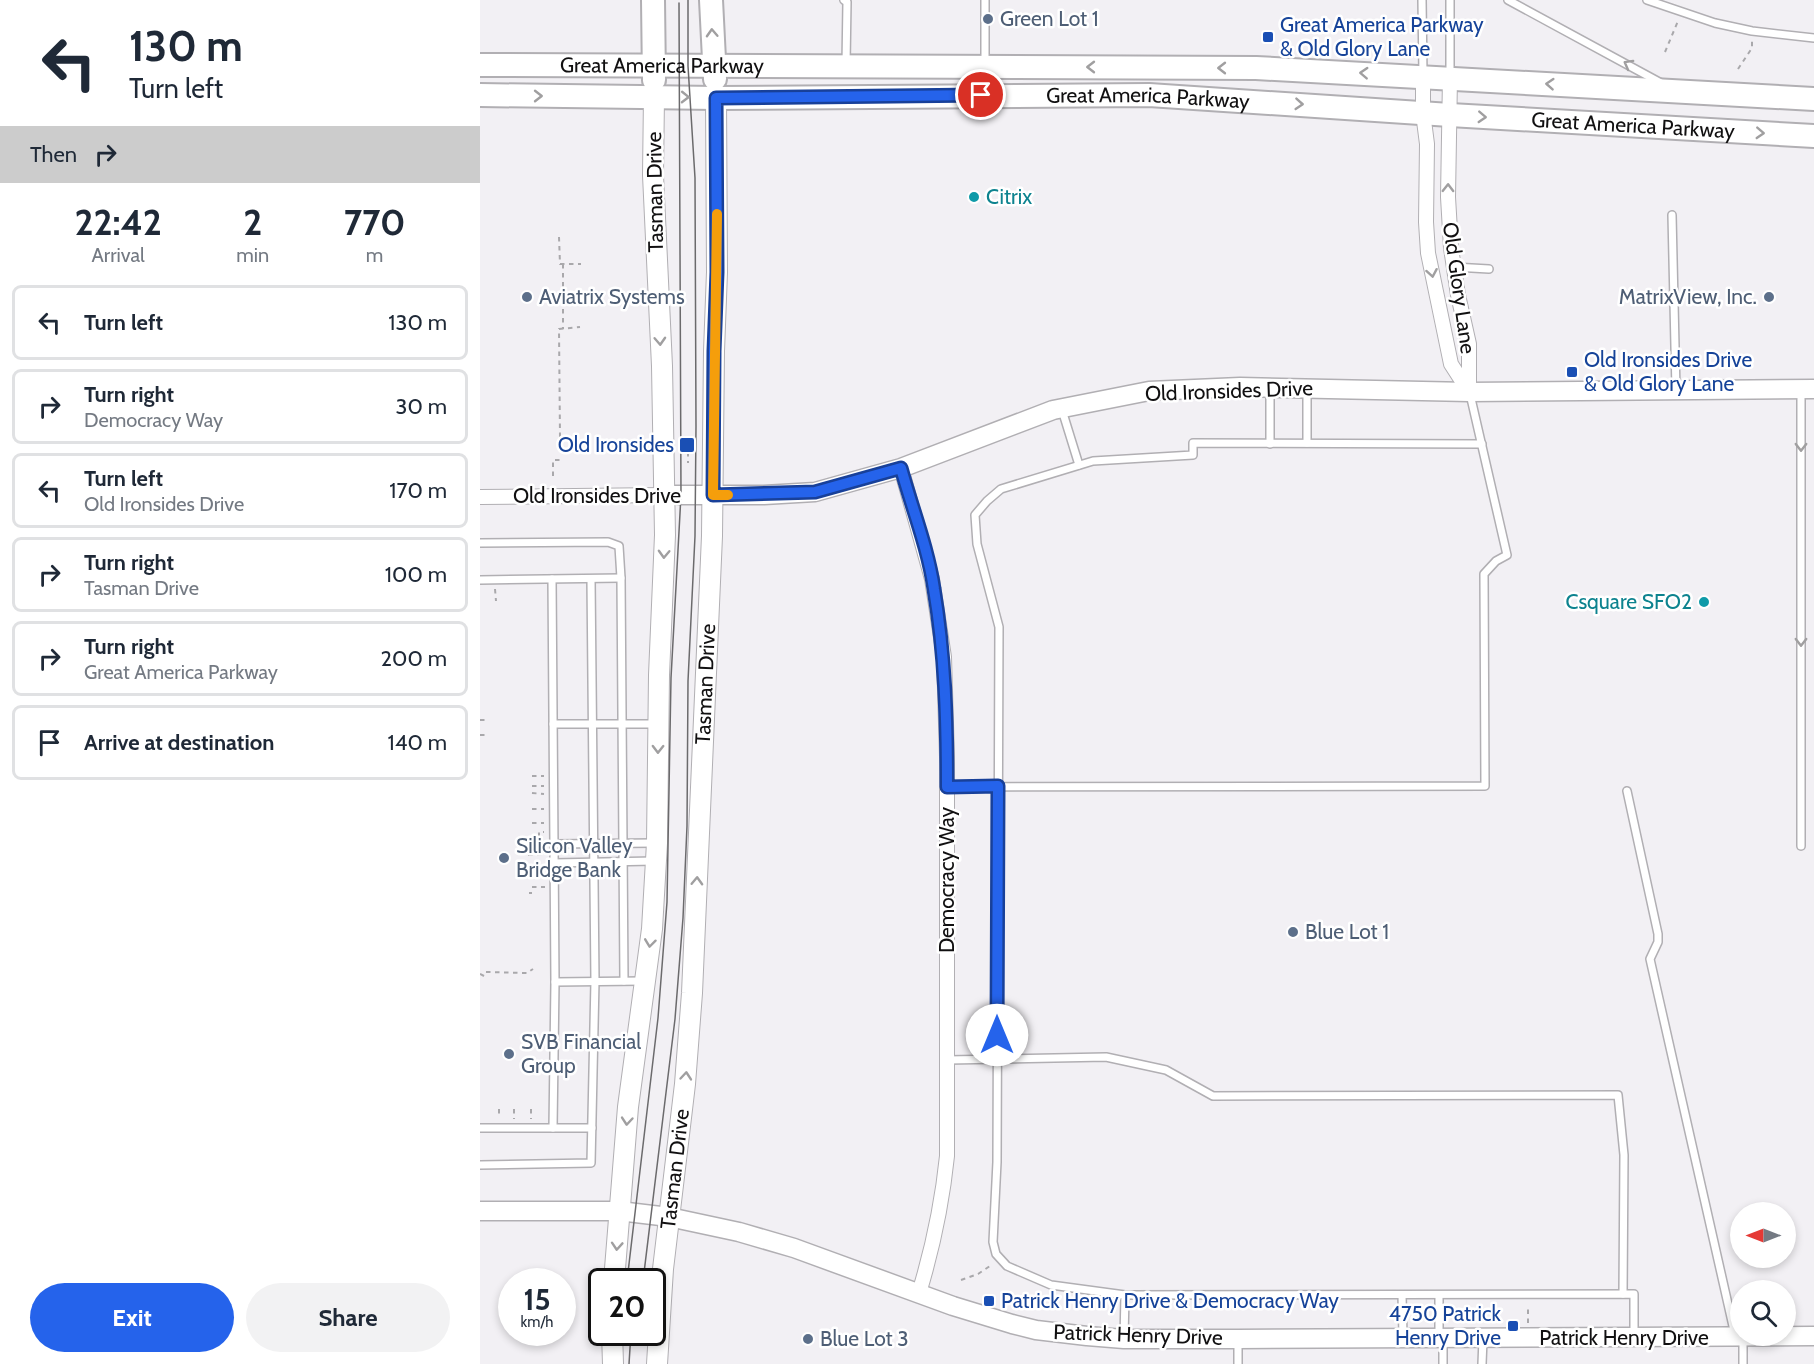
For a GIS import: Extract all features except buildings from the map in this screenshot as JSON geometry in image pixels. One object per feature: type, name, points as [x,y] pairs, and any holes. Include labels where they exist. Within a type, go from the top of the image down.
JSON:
[{"type":"main road","name":"Tasman Drive","points":[[615,1268],[628,1107],[652,929],[657,852],[658,675],[665,535],[662,366],[653,175],[653,0]]},
{"type":"main road","name":"Tasman Drive","points":[[657,1364],[663,1269],[685,1084],[690,1015],[713,495],[717,272],[716,98],[711,0]]},
{"type":"main road","name":"Great America Parkway","points":[[480,65],[1256,68],[1814,99]]},
{"type":"main road","name":"Great America Parkway","points":[[480,95],[716,98],[1158,95],[1814,136]]},
{"type":"main road","points":[[612,1346],[613,1364]]},
{"type":"street","name":"Old Glory Lane","points":[[1423,76],[1423,113],[1427,144],[1425,222],[1428,253],[1451,364],[1469,392]]},
{"type":"street","name":"Old Glory Lane","points":[[1450,77],[1448,197],[1454,267],[1469,344],[1469,392]]},
{"type":"street","name":"Old Ironsides Drive","points":[[480,497],[771,495],[815,492],[901,468],[1061,409],[1149,391],[1270,387],[1469,392],[1808,389]]},
{"type":"street","name":"Democracy Way","points":[[901,468],[934,588],[944,657],[947,787],[947,1156],[943,1197],[935,1240],[919,1293]]},
{"type":"street","name":"Patrick Henry Drive","points":[[480,1211],[619,1211],[669,1217],[780,1244],[985,1316],[1036,1330],[1124,1339],[1730,1338]]},
{"type":"street","name":"Patrick Henry Drive","points":[[1796,1336],[1814,1336]]},
{"type":"lane","points":[[844,0],[847,3],[846,66]]},
{"type":"lane","points":[[981,95],[985,66],[985,0]]},
{"type":"lane","points":[[1422,0],[1423,76]]},
{"type":"lane","points":[[1450,0],[1450,77]]},
{"type":"lane","points":[[1508,0],[1679,93]]},
{"type":"lane","points":[[1647,0],[1715,23],[1752,31],[1814,38]]},
{"type":"lane","points":[[1672,215],[1676,390]]},
{"type":"lane","points":[[1454,267],[1489,269]]},
{"type":"lane","points":[[1270,387],[1270,444]]},
{"type":"lane","points":[[1306,388],[1307,443]]},
{"type":"lane","points":[[1801,846],[1808,389]]},
{"type":"lane","points":[[947,787],[1485,786],[1484,574],[1496,561],[1507,555],[1469,392]]},
{"type":"lane","points":[[1061,409],[1079,465]]},
{"type":"lane","points":[[1482,444],[1193,443],[1193,454],[1094,461],[1001,489],[975,515],[977,544],[999,627],[997,1162],[993,1242],[996,1254],[1007,1266],[1051,1285],[1125,1295],[1634,1294],[1634,1338]]},
{"type":"lane","points":[[480,543],[614,543],[619,546],[621,552],[624,981]]},
{"type":"lane","points":[[480,580],[621,578]]},
{"type":"lane","points":[[552,579],[555,982],[553,1128]]},
{"type":"lane","points":[[480,1165],[591,1163],[595,981],[591,579]]},
{"type":"lane","points":[[553,724],[658,724]]},
{"type":"lane","points":[[1627,792],[1658,934],[1658,942],[1650,959],[1730,1300]]},
{"type":"lane","points":[[554,844],[622,843],[657,852]]},
{"type":"lane","points":[[554,863],[622,862],[657,852]]},
{"type":"lane","points":[[555,982],[645,981]]},
{"type":"lane","points":[[947,1060],[1106,1057],[1166,1070],[1213,1096],[1618,1095],[1624,1155],[1623,1294]]},
{"type":"lane","points":[[480,1128],[592,1128]]},
{"type":"lane","points":[[1124,1339],[1125,1295]]},
{"type":"lane","points":[[1402,1295],[1403,1339]]},
{"type":"lane","points":[[1439,1295],[1443,1364]]},
{"type":"lane","points":[[1238,1339],[1238,1364]]},
{"type":"lane","points":[[1482,1364],[1483,1339]]},
{"type":"lane","points":[[1740,1346],[1743,1364]]},
{"type":"path","points":[[1665,52],[1681,13]]},
{"type":"path","points":[[1738,69],[1752,48],[1752,31]]},
{"type":"path","points":[[559,237],[560,264],[581,264]]},
{"type":"path","points":[[563,264],[563,328]]},
{"type":"path","points":[[543,297],[580,297]]},
{"type":"path","points":[[560,436],[559,329],[580,327]]},
{"type":"path","points":[[688,452],[688,463]]},
{"type":"path","points":[[553,476],[554,460],[560,460]]},
{"type":"path","points":[[480,720],[487,720]]},
{"type":"path","points":[[480,735],[487,735]]},
{"type":"path","points":[[539,855],[539,832],[544,832]]},
{"type":"path","points":[[532,836],[539,836]]},
{"type":"path","points":[[528,855],[554,854]]},
{"type":"path","points":[[486,972],[527,973],[533,969]]},
{"type":"path","points":[[480,974],[486,977]]},
{"type":"path","points":[[962,1280],[978,1274],[1001,1260]]},
{"type":"path","points":[[1528,1294],[1528,1323]]},
{"type":"tram line","points":[[645,1268],[675,1019],[687,826],[688,681],[695,536],[696,426],[695,178],[688,66],[688,0]]},
{"type":"tram line","points":[[629,1268],[658,1018],[667,902],[671,678],[681,495],[679,3]]},
{"type":"tram line","points":[[629,1364],[630,1346]]},
{"type":"slow traffic","points":[[717,214],[713,495],[728,495]]},
{"type":"place","name":"Green Lot 1","points":[[988,19]]},
{"type":"place","name":"Great America Parkway & Old Glory Lane","points":[[1268,37]]},
{"type":"place","name":"Citrix","points":[[974,197]]},
{"type":"place","name":"Aviatrix Systems","points":[[527,297]]},
{"type":"place","name":"MatrixView, Inc.","points":[[1769,297]]},
{"type":"place","name":"Old Ironsides Drive & Old Glory Lane","points":[[1572,372]]},
{"type":"place","name":"Old Ironsides","points":[[687,445]]},
{"type":"place","name":"Csquare SFO2","points":[[1704,602]]},
{"type":"place","name":"Silicon Valley Bridge Bank","points":[[504,858]]},
{"type":"place","name":"Blue Lot 1","points":[[1293,932]]},
{"type":"place","name":"SVB Financial Group","points":[[509,1054]]},
{"type":"place","name":"Patrick Henry Drive & Democracy Way","points":[[989,1301]]},
{"type":"place","name":"4750 Patrick Henry Drive","points":[[1513,1326]]},
{"type":"place","name":"Blue Lot 3","points":[[808,1339]]},
{"type":"route","points":[[981,95],[716,98],[717,272],[713,495],[815,492],[901,468],[934,588],[944,657],[947,787],[998,786],[997,1035]]}]
